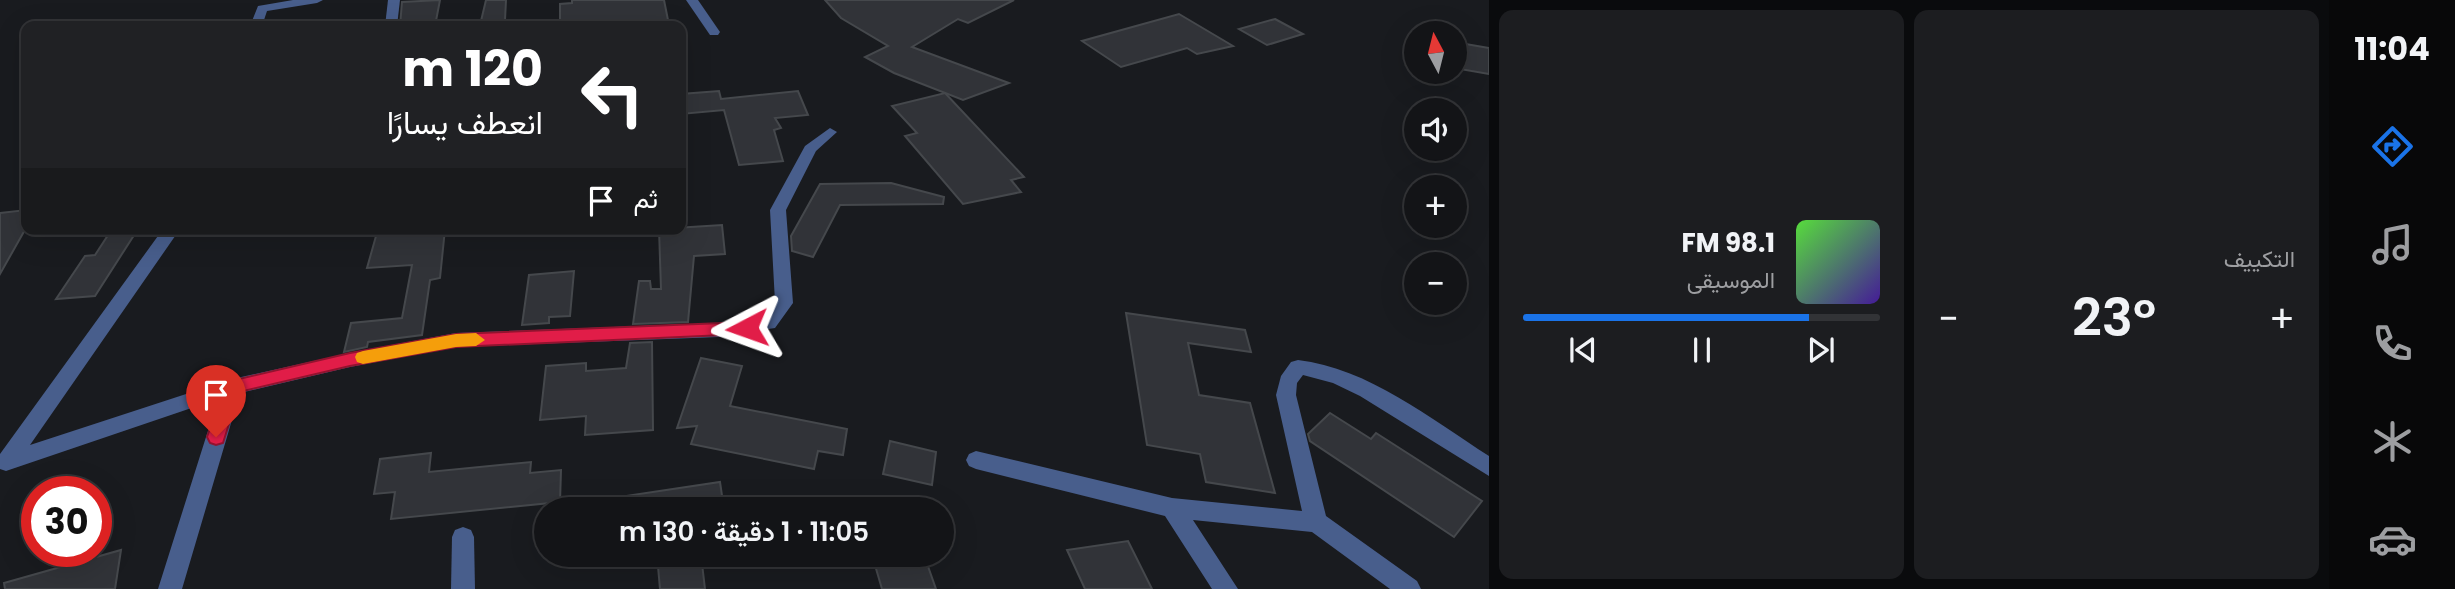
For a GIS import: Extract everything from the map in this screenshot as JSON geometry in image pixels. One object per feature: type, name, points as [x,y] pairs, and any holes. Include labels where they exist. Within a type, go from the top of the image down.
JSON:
[{"type":"street","points":[[258,21],[262,8],[317,0]]},
{"type":"street","points":[[392,21],[394,0]]},
{"type":"street","points":[[692,0],[714,32]]},
{"type":"street","points":[[3,466],[232,387],[350,360],[456,341],[719,330],[768,323],[784,303],[778,210],[810,149],[830,132]]},
{"type":"street","points":[[3,466],[168,235]]},
{"type":"street","points":[[1317,522],[1286,395],[1288,381],[1298,367],[1308,366],[1360,386],[1489,467]]},
{"type":"street","points":[[170,589],[232,387]]},
{"type":"street","points":[[976,460],[1172,508],[1317,522],[1409,589]]},
{"type":"street","points":[[1172,508],[1226,589]]},
{"type":"street","points":[[463,537],[463,589]]},
{"type":"building","points":[[440,0],[436,21],[400,21],[402,2]]},
{"type":"building","points":[[486,0],[506,0],[505,20],[481,21]]},
{"type":"building","points":[[572,0],[664,0],[668,21],[560,21],[560,4],[572,3]]},
{"type":"building","points":[[825,0],[1014,0],[968,23],[958,19],[912,47],[1009,83],[963,100],[894,73],[865,57],[888,46],[841,18]]},
{"type":"building","points":[[1179,14],[1233,46],[1197,54],[1187,48],[1121,67],[1082,41]]},
{"type":"building","points":[[1275,19],[1303,34],[1267,45],[1239,29]]},
{"type":"building","points":[[1467,44],[1489,48],[1489,74],[1467,70]]},
{"type":"building","points":[[719,91],[721,99],[798,91],[808,115],[775,118],[781,128],[774,130],[783,161],[739,165],[724,110],[686,114],[686,94]]},
{"type":"building","points":[[945,93],[1024,177],[1011,180],[1021,192],[963,204],[905,136],[917,133],[892,106]]},
{"type":"building","points":[[891,183],[944,197],[943,204],[840,205],[813,257],[792,251],[791,236],[820,184]]},
{"type":"building","points":[[21,211],[22,235],[0,274],[0,213]]},
{"type":"building","points":[[722,225],[725,254],[694,256],[688,322],[633,324],[639,281],[650,281],[651,289],[661,289],[659,235],[686,235],[686,227]]},
{"type":"building","points":[[108,235],[134,235],[95,296],[56,299],[85,256],[95,255]]},
{"type":"building","points":[[376,235],[444,235],[440,278],[430,280],[422,335],[368,342],[367,347],[344,352],[351,323],[402,318],[412,265],[367,268]]},
{"type":"building","points":[[574,271],[570,316],[549,317],[549,323],[522,325],[529,275]]},
{"type":"building","points":[[1126,313],[1245,330],[1251,352],[1188,343],[1199,395],[1250,403],[1275,493],[1206,482],[1200,454],[1147,445]]},
{"type":"building","points":[[652,342],[653,430],[585,435],[586,416],[540,420],[546,366],[586,363],[586,371],[626,368],[630,343]]},
{"type":"building","points":[[701,358],[742,366],[730,406],[847,429],[843,455],[818,451],[814,469],[691,444],[697,426],[677,428]]},
{"type":"building","points":[[1330,413],[1371,439],[1376,433],[1482,501],[1454,537],[1310,441],[1308,434]]},
{"type":"building","points":[[890,441],[936,452],[932,485],[883,474]]},
{"type":"building","points":[[431,453],[429,472],[531,462],[530,473],[561,470],[560,497],[534,497],[534,505],[391,519],[395,492],[374,494],[380,459]]},
{"type":"building","points":[[720,482],[722,497],[619,497]]},
{"type":"building","points":[[1128,541],[1152,589],[1085,589],[1067,550]]},
{"type":"building","points":[[121,550],[115,589],[5,589],[4,583],[61,567],[112,567],[112,553]]},
{"type":"building","points":[[658,567],[702,567],[705,589],[660,589]]},
{"type":"building","points":[[876,567],[928,567],[936,589],[882,589]]},
{"type":"slow traffic","points":[[363,357],[476,340]]},
{"type":"route","points":[[216,437],[232,387],[350,360],[456,341],[747,328]]}]
